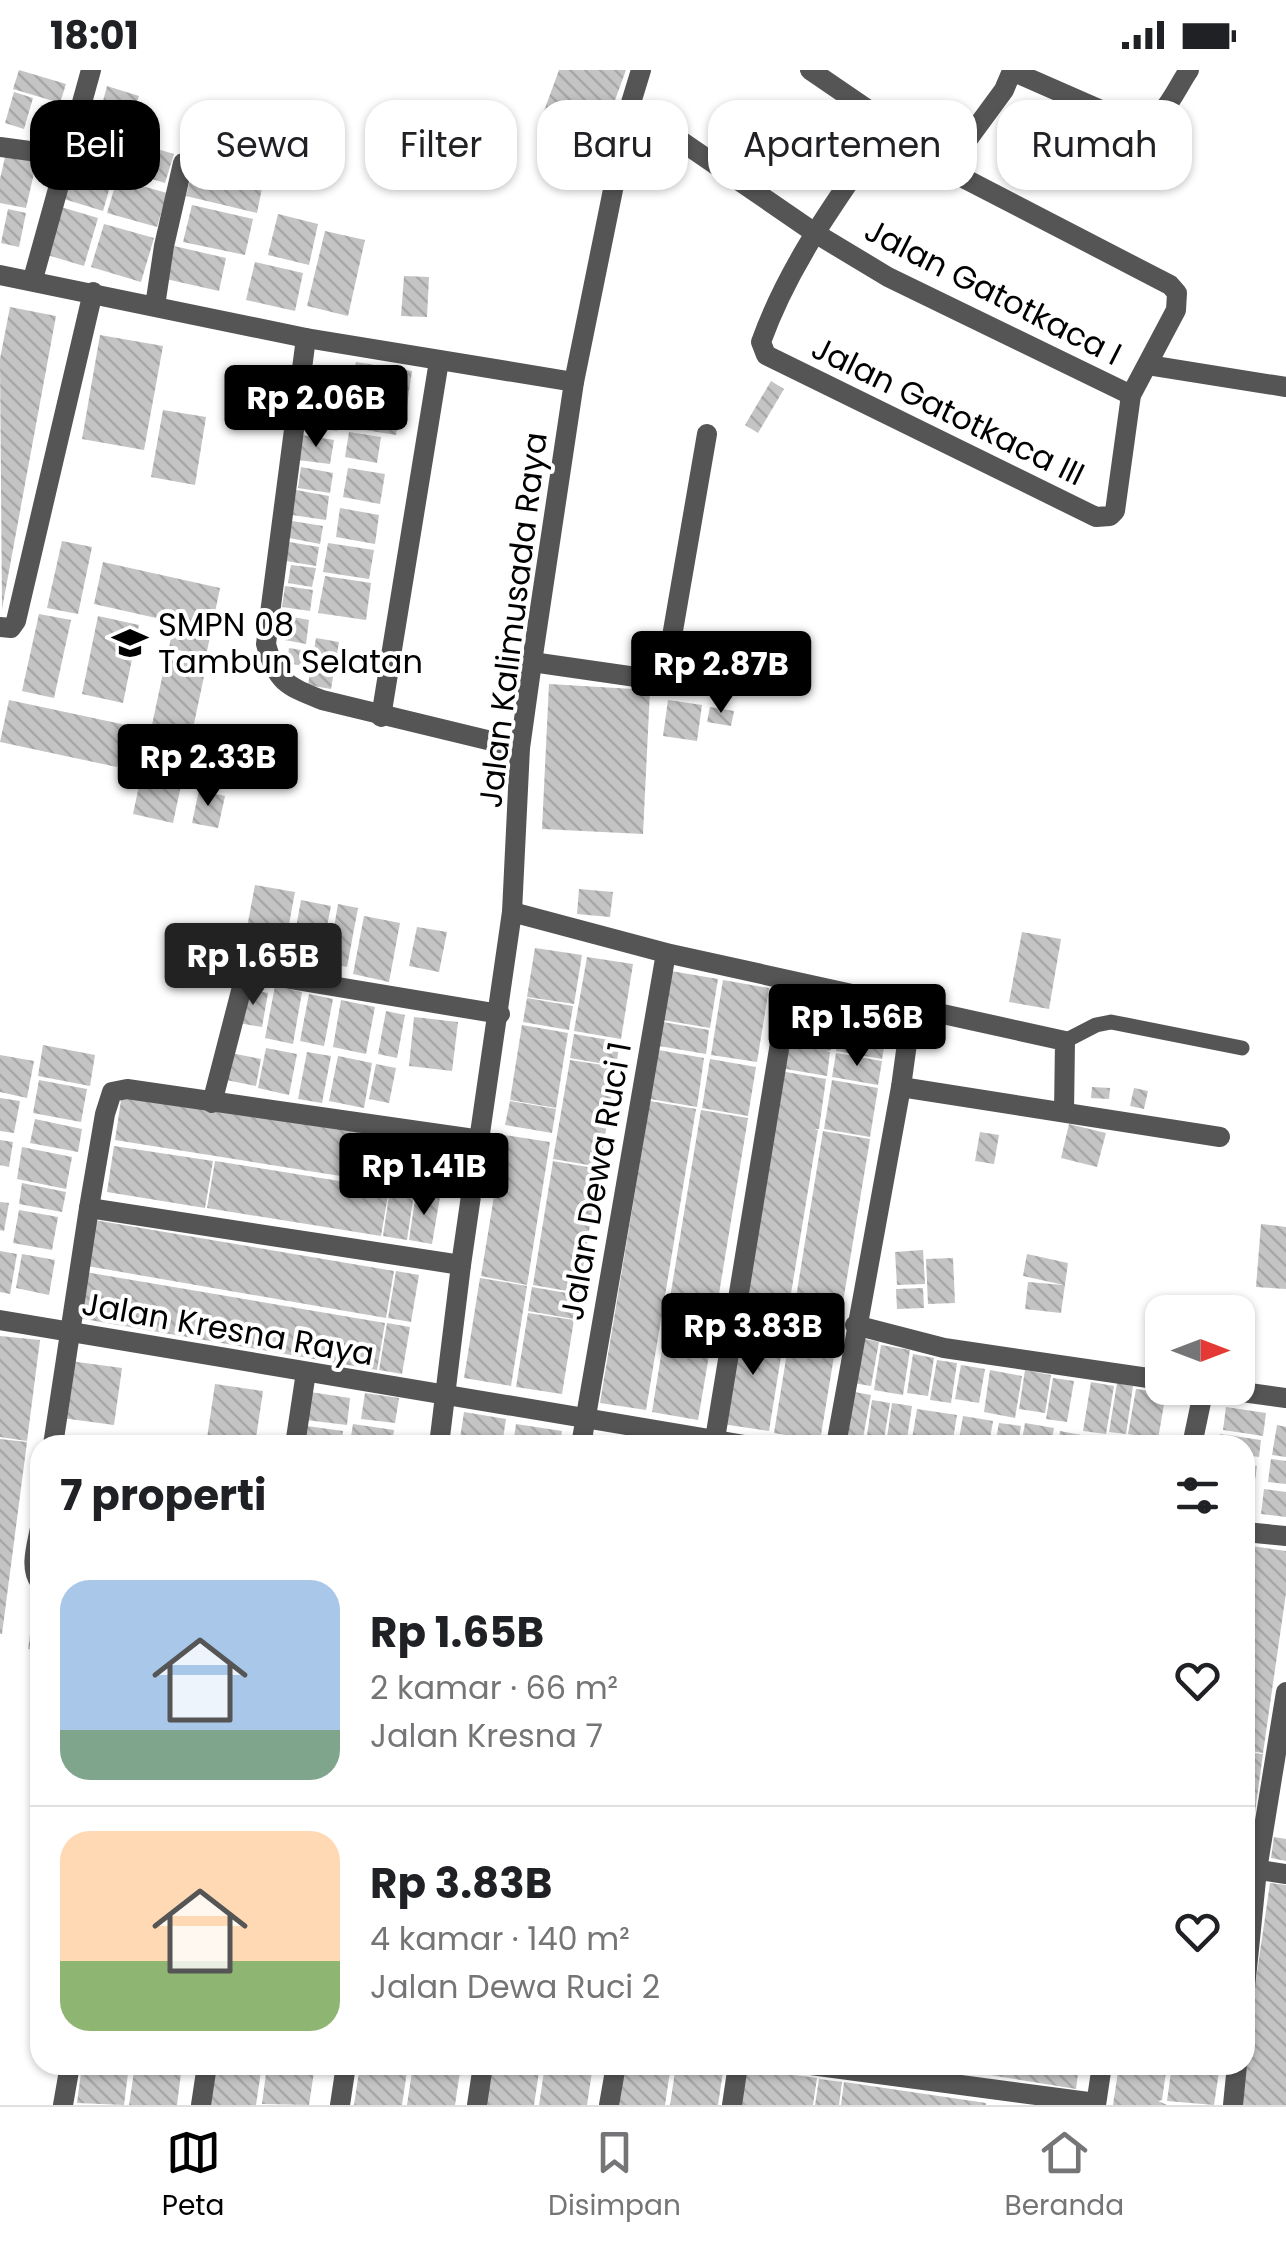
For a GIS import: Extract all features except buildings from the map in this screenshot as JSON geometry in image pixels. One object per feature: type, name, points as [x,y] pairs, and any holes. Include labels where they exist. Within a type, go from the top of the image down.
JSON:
[{"type":"street","points":[[83,100],[91,70]]},
{"type":"street","name":"Jalan Kalimusada Raya","points":[[632,100],[642,70]]},
{"type":"street","name":"Jalan Gatotkaca III","points":[[810,70],[854,100]]},
{"type":"street","points":[[977,127],[1004,90],[1012,71],[1145,126],[1156,120],[1188,70]]},
{"type":"street","points":[[0,146],[30,150]]},
{"type":"street","name":"Jalan Gatotkaca I","points":[[688,146],[888,278],[1131,395]]},
{"type":"street","points":[[156,306],[164,246],[180,176]]},
{"type":"street","name":"Jalan Gatotkaca III","points":[[815,232],[777,297],[761,342],[766,355],[1103,518],[1115,511],[1131,395],[1176,310],[1177,293],[1170,285],[977,185]]},
{"type":"street","points":[[34,279],[58,190]]},
{"type":"street","name":"Jalan Kalimusada Raya","points":[[440,1435],[460,1266],[512,912],[520,748],[574,382],[613,190]]},
{"type":"street","points":[[815,232],[844,190]]},
{"type":"street","points":[[0,275],[306,338],[574,382]]},
{"type":"street","points":[[0,628],[12,628],[16,621],[93,292]]},
{"type":"street","points":[[306,338],[266,644],[273,669],[292,688],[322,700],[520,748]]},
{"type":"street","points":[[382,717],[438,362]]},
{"type":"street","points":[[1148,365],[1286,387]]},
{"type":"street","points":[[532,662],[658,680],[664,677],[706,434]]},
{"type":"street","points":[[512,912],[666,954],[1064,1041],[1064,1112]]},
{"type":"street","name":"Jalan Dewa Ruci 1","points":[[583,1435],[666,954]]},
{"type":"street","points":[[212,1103],[242,987],[251,979],[278,977],[500,1014]]},
{"type":"street","points":[[715,1435],[790,982]]},
{"type":"street","points":[[838,1435],[912,1007]]},
{"type":"street","points":[[901,1086],[1220,1137]]},
{"type":"street","points":[[55,1435],[89,1208],[112,1092],[118,1088],[480,1140]]},
{"type":"street","points":[[89,1208],[460,1266]]},
{"type":"street","name":"Jalan Kresna Raya","points":[[0,1320],[677,1435]]},
{"type":"street","points":[[855,1325],[944,1348],[1145,1378]]},
{"type":"street","points":[[297,1435],[306,1372]]},
{"type":"street","points":[[1255,1394],[1286,1398]]},
{"type":"street","points":[[1194,1435],[1200,1405]]},
{"type":"street","points":[[1255,1533],[1286,1536]]},
{"type":"street","points":[[1255,1849],[1286,1692]]},
{"type":"street","points":[[1255,1870],[1286,1874]]},
{"type":"street","points":[[62,2105],[68,2075]]},
{"type":"street","points":[[201,2105],[205,2075]]},
{"type":"street","points":[[340,2105],[344,2075]]},
{"type":"street","points":[[477,2105],[482,2075]]},
{"type":"street","points":[[609,2105],[614,2075]]},
{"type":"street","points":[[732,2105],[736,2075]]},
{"type":"street","points":[[883,2075],[1096,2104],[1100,2075]]},
{"type":"street","points":[[1233,2105],[1236,2075]]},
{"type":"lane","points":[[1064,1041],[1096,1024],[1111,1022],[1242,1048]]},
{"type":"place","name":"SMPN 08 Tambun Selatan","points":[[130,643]]}]
